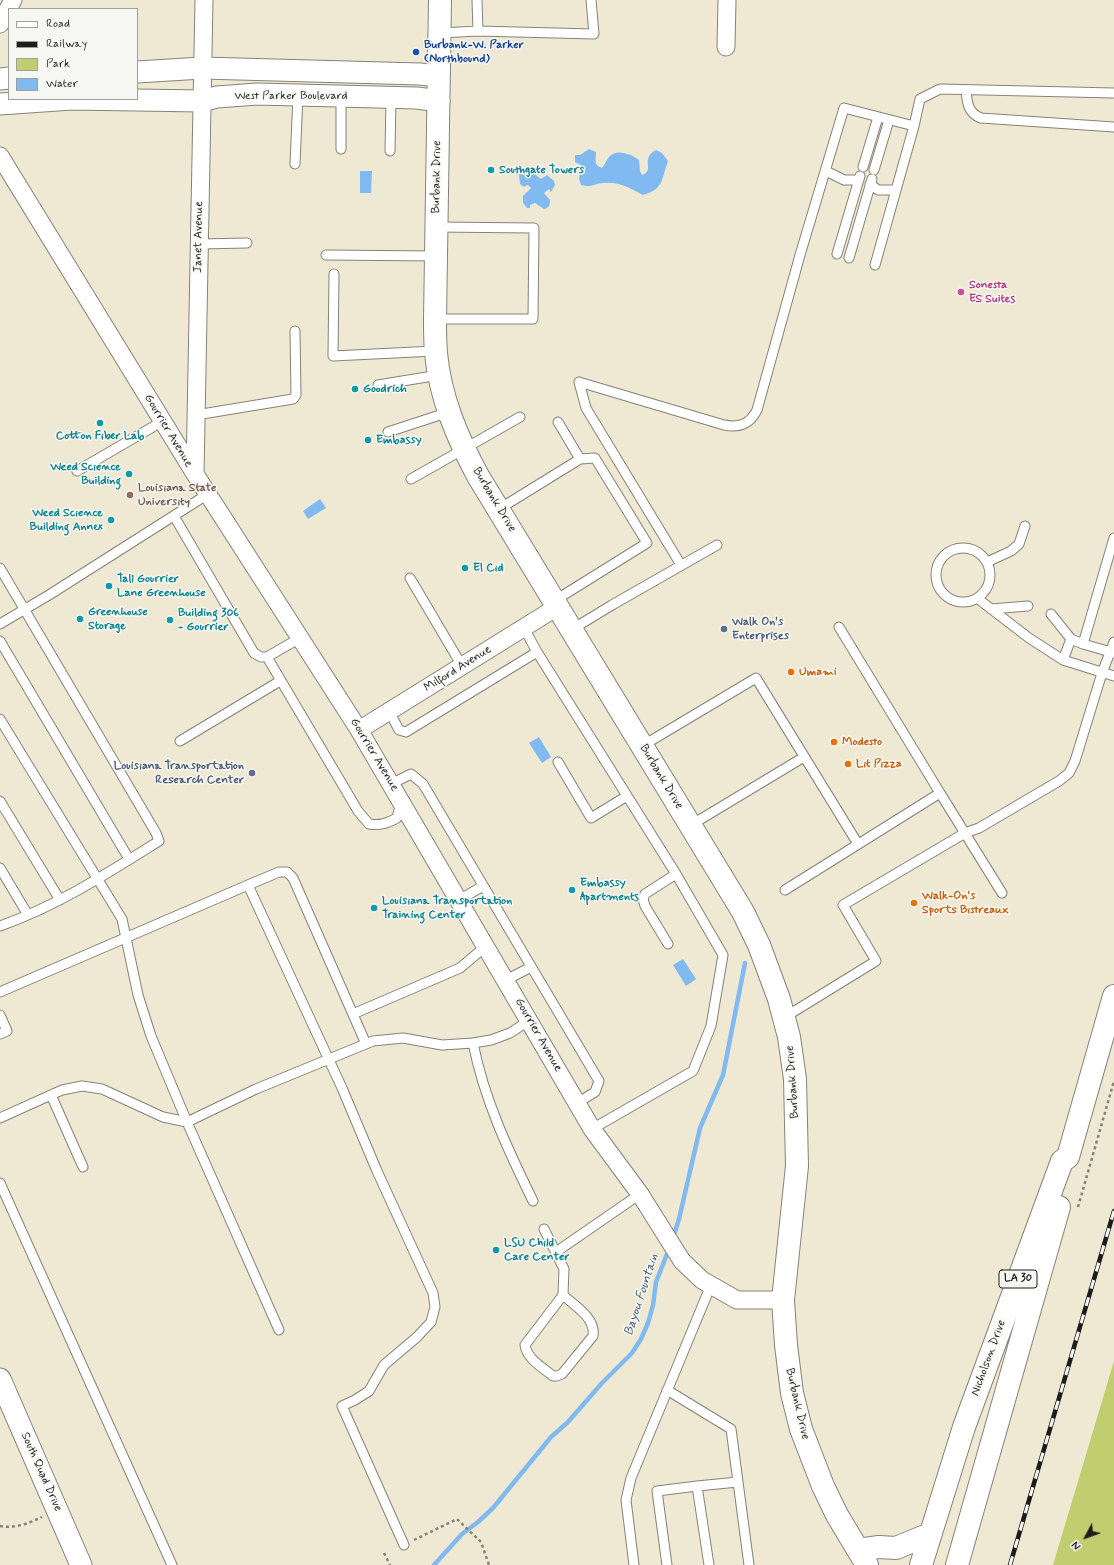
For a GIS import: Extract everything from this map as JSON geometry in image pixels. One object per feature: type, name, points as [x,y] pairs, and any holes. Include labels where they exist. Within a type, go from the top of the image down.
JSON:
[{"type":"main road","name":"Burbank Drive","points":[[440,0],[435,319],[436,352],[439,375],[449,412],[464,449],[478,476],[743,912],[769,971],[789,1037],[795,1079],[797,1166],[783,1300],[788,1368],[792,1393],[801,1429],[823,1486],[837,1515],[862,1558]]},
{"type":"main road","name":"Nicholson Drive","points":[[921,1565],[964,1427],[1062,1161],[1068,1156],[1114,996]]},
{"type":"main road","name":"Nicholson Drive","points":[[957,1565],[1071,1165],[1068,1156]]},
{"type":"main road","points":[[862,1558],[879,1547],[896,1548],[930,1534]]},
{"type":"street","name":"Janet Avenue","points":[[195,474],[204,0]]},
{"type":"street","points":[[726,0],[726,47]]},
{"type":"street","points":[[0,24],[8,3]]},
{"type":"street","name":"West Parker Boulevard","points":[[138,72],[202,68],[420,74],[438,76]]},
{"type":"street","name":"West Parker Boulevard","points":[[136,100],[201,101],[217,97],[257,94],[418,98],[439,101]]},
{"type":"street","name":"West Parker Boulevard","points":[[0,104],[58,100]]},
{"type":"street","name":"Gourrier Avenue","points":[[0,156],[195,474],[359,730],[592,1128],[643,1199],[682,1261],[692,1272],[737,1300],[783,1300]]},
{"type":"street","name":"Milford Avenue","points":[[359,730],[524,628],[556,604]]},
{"type":"street","name":"South Quad Drive","points":[[0,1380],[81,1565]]},
{"type":"lane","points":[[477,0],[478,32]]},
{"type":"lane","points":[[440,33],[478,32],[594,34],[591,0]]},
{"type":"lane","points":[[875,266],[914,126],[920,99],[940,89],[1114,93]]},
{"type":"lane","points":[[966,90],[969,108],[973,114],[981,118],[1114,127]]},
{"type":"lane","points":[[295,164],[298,95]]},
{"type":"lane","points":[[341,96],[341,150]]},
{"type":"lane","points":[[390,151],[391,98]]},
{"type":"lane","points":[[681,565],[586,408],[579,382],[732,427],[748,422],[757,410],[800,255],[844,108],[914,126]]},
{"type":"lane","points":[[863,167],[878,117]]},
{"type":"lane","points":[[849,258],[889,120]]},
{"type":"lane","points":[[826,171],[844,180],[860,178],[837,254]]},
{"type":"lane","points":[[872,178],[878,190],[896,190]]},
{"type":"lane","points":[[435,319],[533,319],[534,228],[436,227]]},
{"type":"lane","points":[[199,244],[247,243]]},
{"type":"lane","points":[[326,255],[436,256]]},
{"type":"lane","points":[[334,274],[333,356],[436,352]]},
{"type":"lane","points":[[196,415],[293,399],[296,395],[295,331]]},
{"type":"lane","points":[[378,385],[439,375]]},
{"type":"lane","points":[[388,432],[449,412]]},
{"type":"lane","points":[[411,479],[520,416]]},
{"type":"lane","points":[[77,471],[162,421]]},
{"type":"lane","points":[[558,422],[580,459]]},
{"type":"lane","points":[[499,509],[580,459],[595,458],[647,543],[556,604]]},
{"type":"lane","points":[[0,624],[25,610],[208,494]]},
{"type":"lane","points":[[174,516],[254,653],[261,657],[267,657],[300,638]]},
{"type":"lane","points":[[987,562],[1011,551],[1019,544],[1025,526]]},
{"type":"lane","points":[[1083,644],[1114,538]]},
{"type":"lane","points":[[571,630],[612,604],[717,545]]},
{"type":"lane","points":[[956,548],[974,550],[982,555],[987,562],[990,571],[990,580],[987,588],[977,598],[964,602],[956,601],[948,597],[942,591],[936,574],[942,558],[948,552],[956,548]]},
{"type":"lane","points":[[0,568],[156,833],[159,841],[60,900],[0,926]]},
{"type":"lane","points":[[410,578],[462,666]]},
{"type":"lane","points":[[977,598],[1029,638],[1063,660],[1114,676]]},
{"type":"lane","points":[[991,609],[1028,606]]},
{"type":"lane","points":[[1051,614],[1071,639],[1083,644],[1113,652]]},
{"type":"lane","points":[[839,627],[1002,893]]},
{"type":"lane","points":[[524,628],[537,652],[676,874],[723,955],[711,1026],[693,1071],[592,1128]]},
{"type":"lane","points":[[1063,660],[1071,639]]},
{"type":"lane","points":[[0,641],[129,859]]},
{"type":"lane","points":[[784,1017],[876,961],[843,905],[965,833],[979,828],[1069,773],[1075,761],[1102,673],[1113,652],[1114,642]]},
{"type":"lane","points":[[389,711],[399,730],[406,732],[537,652]]},
{"type":"lane","points":[[267,657],[358,811],[370,824],[376,825],[388,823],[397,818],[402,802]]},
{"type":"lane","points":[[642,746],[756,678],[858,844]]},
{"type":"lane","points":[[180,741],[280,681]]},
{"type":"lane","points":[[0,719],[122,919],[138,995],[151,1036],[187,1122],[279,1330]]},
{"type":"lane","points":[[691,825],[804,757]]},
{"type":"lane","points":[[558,762],[591,818],[627,796]]},
{"type":"lane","points":[[391,784],[410,774],[422,784],[599,1081],[595,1092],[577,1102]]},
{"type":"lane","points":[[785,890],[940,793]]},
{"type":"lane","points":[[0,801],[60,900]]},
{"type":"lane","points":[[0,868],[28,915]]},
{"type":"lane","points":[[0,992],[279,872],[287,872],[293,878],[366,1044]]},
{"type":"lane","points":[[668,944],[645,906],[643,899],[645,894],[676,874]]},
{"type":"lane","points":[[248,885],[329,1058],[377,1171],[433,1293],[435,1307],[431,1322],[408,1345],[384,1365],[369,1391],[342,1406],[404,1545]]},
{"type":"lane","points":[[459,900],[483,886]]},
{"type":"lane","points":[[353,1014],[460,968],[486,946]]},
{"type":"lane","points":[[506,980],[531,966]]},
{"type":"lane","points":[[0,1015],[7,1031],[0,1034]]},
{"type":"lane","points":[[0,1118],[51,1095],[75,1087],[95,1087],[108,1091],[163,1117],[187,1122],[256,1089],[373,1041],[403,1038],[442,1045],[473,1043],[491,1040],[510,1033],[530,1020]]},
{"type":"lane","points":[[473,1043],[479,1073],[504,1139],[532,1201]]},
{"type":"lane","points":[[51,1095],[83,1167]]},
{"type":"lane","points":[[0,1183],[172,1565]]},
{"type":"lane","points":[[556,1252],[643,1199]]},
{"type":"lane","points":[[544,1229],[564,1269],[563,1296],[525,1345],[529,1356],[553,1376],[562,1374],[594,1336],[594,1328],[590,1320],[563,1296]]},
{"type":"lane","points":[[634,1565],[626,1500],[631,1478],[711,1284]]},
{"type":"lane","points":[[667,1390],[731,1428],[749,1565]]},
{"type":"lane","points":[[667,1565],[657,1491],[738,1482]]},
{"type":"lane","points":[[697,1486],[709,1565]]},
{"type":"path","points":[[0,1526],[18,1526],[34,1522],[42,1517]]},
{"type":"path","points":[[404,1545],[457,1519],[481,1542],[489,1565]]},
{"type":"path","points":[[384,1553],[390,1565]]},
{"type":"green space","points":[[1114,1361],[1114,1565],[1053,1565]]},
{"type":"water","points":[[589,149],[596,152],[596,164],[602,168],[612,154],[620,152],[632,156],[639,160],[642,175],[648,170],[648,161],[651,153],[656,150],[662,153],[668,161],[661,183],[655,190],[643,195],[614,183],[603,183],[590,186],[581,185],[579,179],[581,165],[575,162],[575,155],[580,155]]},
{"type":"water","points":[[360,171],[372,171],[371,193],[360,193]]},
{"type":"water","points":[[532,172],[541,179],[547,175],[554,181],[555,185],[551,192],[549,189],[544,193],[550,200],[549,206],[546,209],[535,203],[530,205],[530,208],[527,208],[523,203],[523,196],[531,188],[527,185],[524,187],[520,184],[519,175],[521,173],[528,174]]},
{"type":"water","points":[[320,499],[326,508],[308,519],[303,511]]},
{"type":"water","points":[[539,737],[551,757],[542,763],[529,743]]},
{"type":"water","points":[[683,959],[696,979],[686,986],[673,965]]},
{"type":"waterway","name":"Bayou Fountain","points":[[673,1238],[679,1219],[700,1128],[723,1075],[745,963]]},
{"type":"waterway","name":"Bayou Fountain","points":[[434,1565],[462,1534],[493,1508],[551,1437],[568,1422],[602,1383],[632,1353],[641,1339],[648,1323],[653,1305],[656,1282],[669,1249]]},
{"type":"railway","points":[[1010,1565],[1114,1211]]},
{"type":"place","name":"Burbank-W. Parker (Northbound)","points":[[416,52]]},
{"type":"place","name":"Southgate Towers","points":[[491,170]]},
{"type":"place","name":"Sonesta ES Suites","points":[[961,292]]},
{"type":"place","name":"Goodrich","points":[[355,389]]},
{"type":"place","name":"Cotton Fiber Lab","points":[[100,423]]},
{"type":"place","name":"Embassy","points":[[368,440]]},
{"type":"place","name":"Weed Science Building","points":[[129,474]]},
{"type":"place","name":"Louisiana State University","points":[[130,495]]},
{"type":"place","name":"Weed Science Building Annex","points":[[111,520]]},
{"type":"place","name":"El Cid","points":[[465,568]]},
{"type":"place","name":"Tall Gourrier Lane Greenhouse","points":[[109,586]]},
{"type":"place","name":"Greenhouse Storage","points":[[80,619]]},
{"type":"place","name":"Building 306 - Gourrier","points":[[170,620]]},
{"type":"place","name":"Walk On's Enterprises","points":[[724,629]]},
{"type":"place","name":"Umami","points":[[791,672]]},
{"type":"place","name":"Modesto","points":[[834,742]]},
{"type":"place","name":"Lit Pizza","points":[[848,764]]},
{"type":"place","name":"Louisiana Transportation Research Center","points":[[252,773]]},
{"type":"place","name":"Embassy Apartments","points":[[572,890]]},
{"type":"place","name":"Walk-On's Sports Bistreaux","points":[[914,903]]},
{"type":"place","name":"Louisiana Transportation Training Center","points":[[374,908]]},
{"type":"place","name":"LSU Child Care Center","points":[[496,1250]]}]
